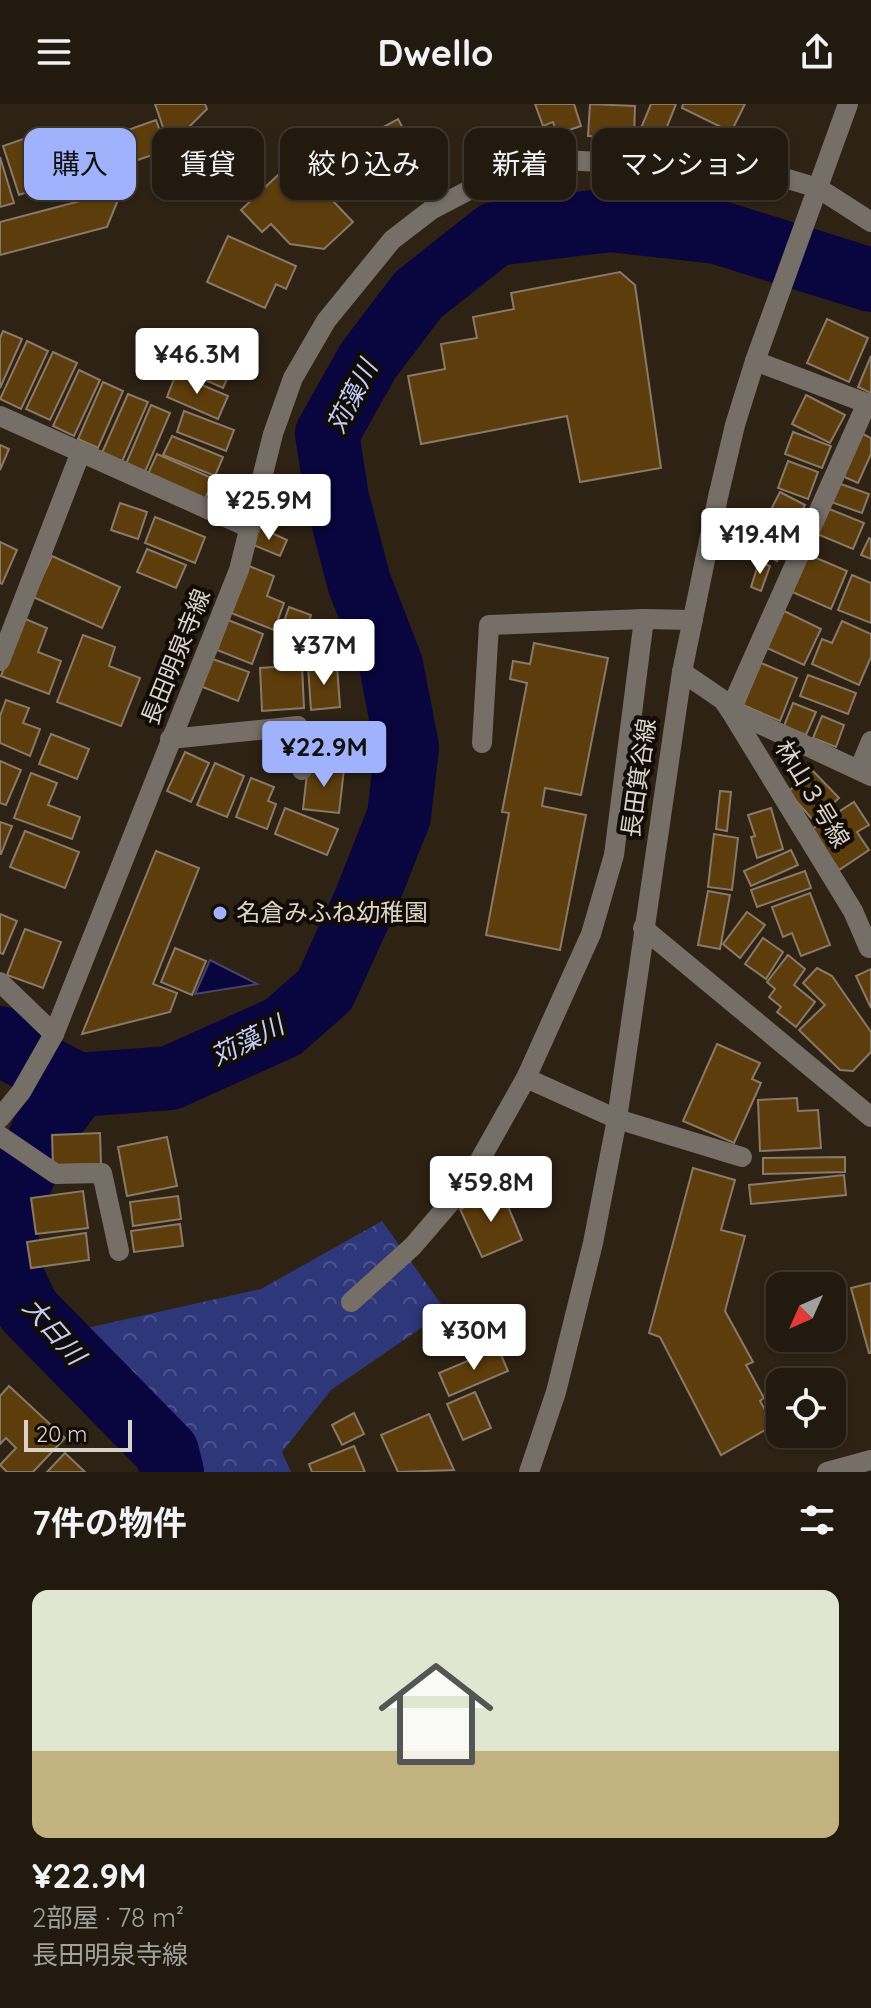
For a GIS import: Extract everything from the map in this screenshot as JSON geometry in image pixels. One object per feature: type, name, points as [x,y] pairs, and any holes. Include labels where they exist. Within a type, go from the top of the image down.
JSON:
[{"type":"street","name":"長田箕谷線","points":[[529,1472],[556,1392],[589,1258],[617,1119],[682,672],[735,425],[848,104]]},
{"type":"street","name":"長田明泉寺線","points":[[0,1118],[21,1092],[54,1034],[239,570],[273,434],[293,378],[326,321],[392,240],[431,210],[479,185],[515,171],[564,160],[761,171],[818,188],[871,222]]},
{"type":"street","points":[[730,710],[869,404],[755,361]]},
{"type":"street","points":[[0,416],[250,528]]},
{"type":"street","points":[[0,661],[80,454]]},
{"type":"street","points":[[351,1302],[413,1246],[467,1183],[526,1078],[591,934],[614,855],[644,619]]},
{"type":"street","points":[[482,743],[489,625],[693,620]]},
{"type":"street","points":[[682,672],[723,700],[730,710],[865,773],[871,741]]},
{"type":"street","name":"林山３号線","points":[[730,710],[862,907],[869,948]]},
{"type":"street","points":[[170,739],[298,726],[302,770]]},
{"type":"street","points":[[643,928],[871,1117]]},
{"type":"street","points":[[0,982],[54,1034]]},
{"type":"street","points":[[526,1078],[617,1119],[742,1157]]},
{"type":"street","points":[[0,1136],[56,1174],[102,1173],[119,1251]]},
{"type":"street","points":[[827,1472],[871,1460]]},
{"type":"green space","points":[[382,1221],[446,1311],[331,1390],[282,1452],[291,1472],[145,1472],[143,1463],[20,1343],[261,1289]]},
{"type":"shaded area","points":[[210,960],[257,984],[195,994]]},
{"type":"building","points":[[155,104],[205,104],[207,109],[188,128],[163,128]]},
{"type":"building","points":[[535,104],[574,104],[581,126],[555,128],[553,122],[543,126]]},
{"type":"building","points":[[590,104],[635,106],[634,128],[592,128],[592,136],[588,136]]},
{"type":"building","points":[[651,104],[676,104],[667,128],[641,128]]},
{"type":"building","points":[[683,104],[745,104],[733,128],[723,128],[682,108]]},
{"type":"building","points":[[398,119],[403,128],[381,128]]},
{"type":"building","points":[[156,120],[159,128],[152,128],[152,155],[136,161],[136,128],[133,128]]},
{"type":"building","points":[[24,139],[24,193],[19,195],[3,146]]},
{"type":"building","points":[[0,157],[14,203],[0,207]]},
{"type":"building","points":[[280,173],[280,200],[332,200],[353,222],[324,249],[290,244],[271,224],[262,232],[241,210],[252,200],[264,200],[264,188]]},
{"type":"building","points":[[84,200],[118,200],[107,227],[0,255],[0,222]]},
{"type":"building","points":[[228,236],[296,266],[286,289],[276,284],[265,308],[207,282]]},
{"type":"building","points":[[620,272],[635,285],[661,468],[580,482],[567,416],[421,444],[408,376],[445,369],[441,344],[477,338],[473,317],[514,309],[511,293]]},
{"type":"building","points":[[827,319],[868,338],[849,382],[807,363]]},
{"type":"building","points":[[3,331],[22,339],[0,388],[0,338]]},
{"type":"building","points":[[183,338],[235,361],[223,388],[172,365]]},
{"type":"building","points":[[27,341],[48,351],[21,409],[0,399]]},
{"type":"building","points":[[53,352],[77,363],[50,420],[26,409]]},
{"type":"building","points":[[871,356],[871,393],[858,387]]},
{"type":"building","points":[[79,370],[100,380],[74,436],[53,426]]},
{"type":"building","points":[[176,374],[228,396],[218,419],[167,397]]},
{"type":"building","points":[[103,382],[123,391],[98,448],[78,439]]},
{"type":"building","points":[[128,394],[148,402],[121,464],[101,455]]},
{"type":"building","points":[[806,395],[845,415],[830,443],[792,424]]},
{"type":"building","points":[[151,405],[170,413],[145,472],[126,464]]},
{"type":"building","points":[[184,411],[234,430],[226,451],[177,432]]},
{"type":"building","points":[[793,432],[831,446],[822,468],[785,454]]},
{"type":"building","points":[[861,433],[871,438],[871,454],[858,483],[842,476]]},
{"type":"building","points":[[172,436],[223,457],[215,476],[163,455]]},
{"type":"building","points":[[0,445],[9,449],[0,470]]},
{"type":"building","points":[[157,454],[214,479],[204,501],[147,476]]},
{"type":"building","points":[[788,461],[818,472],[808,499],[778,488]]},
{"type":"building","points":[[838,483],[869,494],[862,513],[831,502]]},
{"type":"building","points":[[780,492],[805,505],[777,561],[759,551],[773,523],[766,519]]},
{"type":"building","points":[[120,503],[147,512],[138,539],[111,530]]},
{"type":"building","points":[[827,508],[864,523],[853,549],[817,534]]},
{"type":"building","points":[[155,517],[205,537],[195,563],[145,543]]},
{"type":"building","points":[[259,527],[287,540],[280,556],[251,544]]},
{"type":"building","points":[[871,539],[871,559],[861,555]]},
{"type":"building","points":[[0,542],[17,550],[2,584],[0,583]]},
{"type":"building","points":[[147,549],[186,565],[176,588],[137,572]]},
{"type":"building","points":[[807,554],[847,571],[831,609],[790,591]]},
{"type":"building","points":[[52,556],[120,587],[102,628],[33,597]]},
{"type":"building","points":[[759,562],[770,566],[761,591],[751,587]]},
{"type":"building","points":[[249,566],[274,576],[267,596],[284,603],[274,630],[231,613]]},
{"type":"building","points":[[852,575],[871,583],[871,623],[838,610]]},
{"type":"building","points":[[289,607],[311,615],[308,625],[331,634],[324,652],[279,636]]},
{"type":"building","points":[[784,611],[821,629],[804,665],[767,648]]},
{"type":"building","points":[[23,618],[47,628],[38,652],[61,661],[49,694],[1,676]]},
{"type":"building","points":[[228,620],[263,634],[252,664],[217,650]]},
{"type":"building","points":[[842,621],[871,634],[871,657],[859,685],[812,664],[822,639],[832,643]]},
{"type":"building","points":[[83,635],[115,647],[109,666],[140,678],[121,726],[57,702]]},
{"type":"building","points":[[534,643],[608,658],[581,795],[545,788],[542,806],[586,815],[560,950],[486,935],[509,813],[502,812],[527,683],[510,679],[513,661],[530,664]]},
{"type":"building","points":[[210,658],[249,672],[238,701],[200,686]]},
{"type":"building","points":[[761,663],[797,678],[780,721],[743,705]]},
{"type":"building","points":[[302,665],[304,708],[262,711],[260,668]]},
{"type":"building","points":[[337,665],[340,707],[311,710],[308,667]]},
{"type":"building","points":[[808,675],[856,693],[848,714],[800,696]]},
{"type":"building","points":[[6,700],[29,708],[23,723],[40,729],[30,756],[0,743],[0,716]]},
{"type":"building","points":[[793,703],[816,712],[806,735],[784,726]]},
{"type":"building","points":[[822,716],[844,725],[836,747],[813,738]]},
{"type":"building","points":[[306,722],[351,722],[352,759],[306,759]]},
{"type":"building","points":[[51,734],[89,749],[77,779],[39,764]]},
{"type":"building","points":[[185,752],[209,763],[191,802],[167,791]]},
{"type":"building","points":[[0,761],[21,770],[6,805],[0,803]]},
{"type":"building","points":[[215,763],[244,776],[227,817],[197,805]]},
{"type":"building","points":[[308,765],[344,769],[339,813],[303,809]]},
{"type":"building","points":[[812,770],[839,798],[814,821],[788,792]]},
{"type":"building","points":[[31,773],[57,783],[48,805],[80,817],[72,839],[14,818]]},
{"type":"building","points":[[251,778],[274,787],[268,801],[276,804],[267,829],[236,817]]},
{"type":"building","points":[[720,791],[731,792],[727,831],[716,829]]},
{"type":"building","points":[[854,802],[869,825],[857,832],[869,850],[839,870],[812,829]]},
{"type":"building","points":[[285,808],[338,829],[327,855],[275,834]]},
{"type":"building","points":[[771,808],[783,849],[757,858],[751,837],[755,836],[748,815]]},
{"type":"building","points":[[0,822],[12,826],[1,854],[0,854]]},
{"type":"building","points":[[25,831],[79,852],[65,888],[10,867]]},
{"type":"building","points":[[714,834],[738,838],[732,890],[708,887]]},
{"type":"building","points":[[791,850],[798,865],[751,886],[744,871]]},
{"type":"building","points":[[156,851],[199,868],[153,984],[177,993],[170,1012],[82,1034]]},
{"type":"building","points":[[805,871],[811,888],[757,907],[751,890]]},
{"type":"building","points":[[708,891],[730,895],[720,949],[698,945]]},
{"type":"building","points":[[810,893],[830,945],[801,956],[792,933],[783,937],[772,907]]},
{"type":"building","points":[[747,912],[765,925],[740,958],[723,944]]},
{"type":"building","points":[[0,914],[17,921],[3,954],[0,953]]},
{"type":"building","points":[[25,929],[61,942],[43,988],[7,975]]},
{"type":"building","points":[[763,938],[783,952],[766,979],[745,964]]},
{"type":"building","points":[[175,948],[206,961],[192,995],[161,982]]},
{"type":"building","points":[[788,955],[805,969],[794,985],[815,1002],[796,1027],[777,1012],[781,1007],[769,997],[775,989],[767,982]]},
{"type":"building","points":[[817,968],[832,976],[871,1032],[871,1052],[853,1071],[840,1070],[799,1030],[825,1005],[803,983]]},
{"type":"building","points":[[871,969],[871,1008],[856,976]]},
{"type":"building","points":[[717,1044],[760,1063],[752,1079],[761,1083],[734,1143],[683,1121]]},
{"type":"building","points":[[797,1098],[798,1111],[818,1110],[821,1148],[760,1151],[758,1100]]},
{"type":"building","points":[[100,1133],[101,1164],[53,1165],[52,1135]]},
{"type":"building","points":[[167,1137],[177,1186],[127,1196],[118,1147]]},
{"type":"building","points":[[845,1157],[845,1172],[763,1174],[763,1158]]},
{"type":"building","points":[[693,1168],[735,1180],[721,1230],[745,1236],[725,1311],[753,1362],[746,1365],[764,1398],[760,1401],[766,1411],[766,1430],[721,1455],[660,1337],[649,1333]]},
{"type":"building","points":[[844,1175],[846,1195],[751,1204],[749,1185]]},
{"type":"building","points":[[83,1191],[88,1228],[36,1234],[31,1198]]},
{"type":"building","points":[[502,1192],[522,1240],[482,1257],[460,1209]]},
{"type":"building","points":[[178,1196],[181,1219],[133,1226],[130,1202]]},
{"type":"building","points":[[180,1224],[183,1246],[134,1252],[131,1231]]},
{"type":"building","points":[[86,1233],[89,1260],[31,1268],[27,1242]]},
{"type":"building","points":[[871,1283],[871,1353],[869,1353],[851,1288]]},
{"type":"building","points":[[498,1348],[508,1371],[449,1396],[439,1373]]},
{"type":"building","points":[[9,1386],[65,1438],[33,1472],[7,1472],[0,1465],[16,1448],[6,1438],[0,1444],[0,1396]]},
{"type":"building","points":[[475,1392],[491,1428],[463,1440],[447,1404]]},
{"type":"building","points":[[354,1413],[364,1434],[342,1445],[332,1425]]},
{"type":"building","points":[[429,1414],[454,1470],[398,1472],[381,1435]]},
{"type":"building","points":[[354,1446],[365,1472],[312,1472],[309,1464]]},
{"type":"building","points":[[65,1453],[85,1472],[47,1472]]},
{"type":"waterway","name":"苅藻川","points":[[0,1038],[17,1053],[78,1085],[170,1078],[283,1027],[325,990],[399,816],[407,747],[391,665],[359,582],[337,498],[327,434],[368,361],[418,295],[495,234],[610,220],[717,232],[871,280]]},
{"type":"waterway","name":"大日川","points":[[78,1085],[43,1132],[5,1216],[10,1272],[28,1310],[167,1452],[172,1472]]},
{"type":"place","name":"名倉みふね幼稚園","points":[[220,913]]}]
